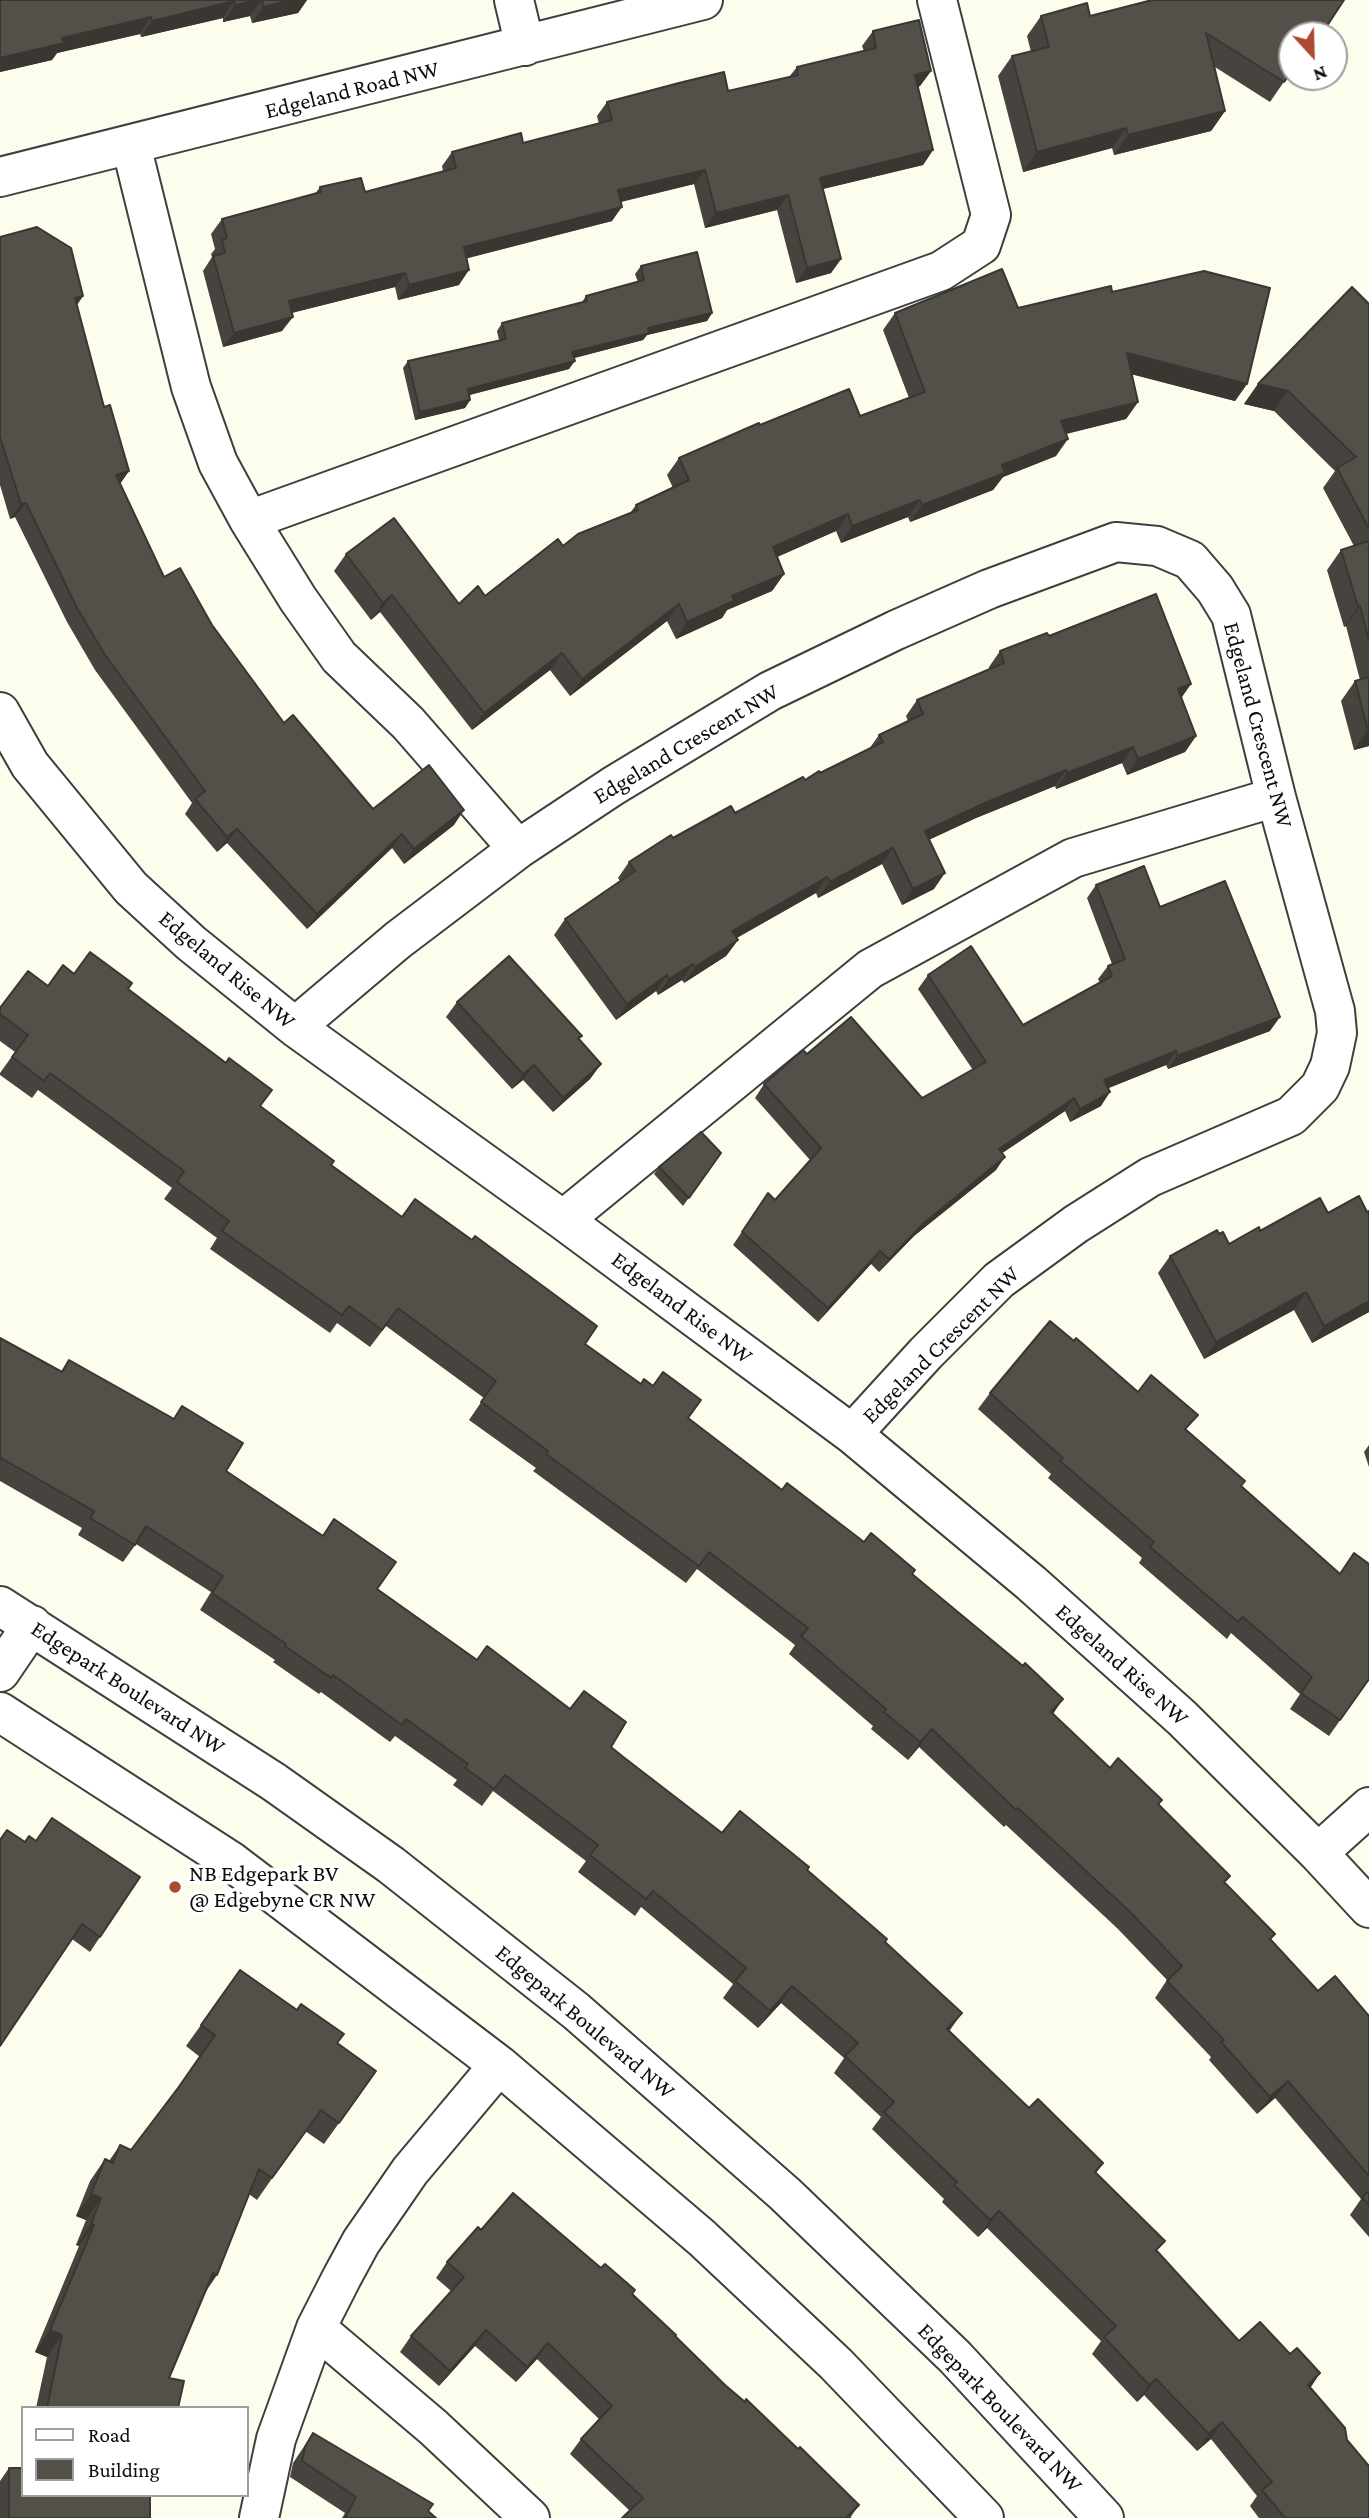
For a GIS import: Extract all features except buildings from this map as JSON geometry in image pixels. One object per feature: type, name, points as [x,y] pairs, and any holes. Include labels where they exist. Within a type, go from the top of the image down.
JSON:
[{"type":"street","points":[[514,0],[525,46]]},
{"type":"street","name":"Edgeland Road NW","points":[[0,177],[703,0]]},
{"type":"street","points":[[249,520],[941,271],[981,245],[991,215],[937,0]]},
{"type":"street","points":[[131,145],[191,387],[218,463],[249,520],[298,599],[339,657],[408,723],[518,849]]},
{"type":"street","name":"Edgeland Crescent NW","points":[[295,1027],[398,940],[518,849],[613,786],[770,691],[989,589],[1115,542],[1157,546],[1190,560],[1215,589],[1231,615],[1276,797],[1335,1011],[1335,1049],[1331,1066],[1320,1087],[1291,1116],[1150,1177],[1076,1224],[999,1280],[926,1353],[852,1434]]},
{"type":"street","name":"Edgeland Rise NW","points":[[0,712],[30,765],[131,888],[191,943],[295,1027],[563,1220],[852,1434],[1031,1583],[1182,1718],[1318,1853],[1369,1908]]},
{"type":"street","points":[[563,1220],[870,969],[1073,858],[1276,797]]},
{"type":"street","points":[[0,1672],[16,1616]]},
{"type":"street","name":"Edgepark Boulevard NW","points":[[16,1616],[285,1789],[391,1866],[576,2011],[785,2194],[955,2357],[1104,2518]]},
{"type":"street","points":[[0,1712],[232,1862],[499,2065],[702,2238],[836,2364],[984,2518]]},
{"type":"street","points":[[1318,1853],[1369,1807]]},
{"type":"street","points":[[258,2518],[276,2439],[316,2328],[361,2242],[403,2181],[499,2065]]},
{"type":"street","points":[[316,2328],[433,2427],[530,2518]]},
{"type":"place","name":"NB Edgepark BV @ Edgebyne CR NW","points":[[175,1887]]}]
